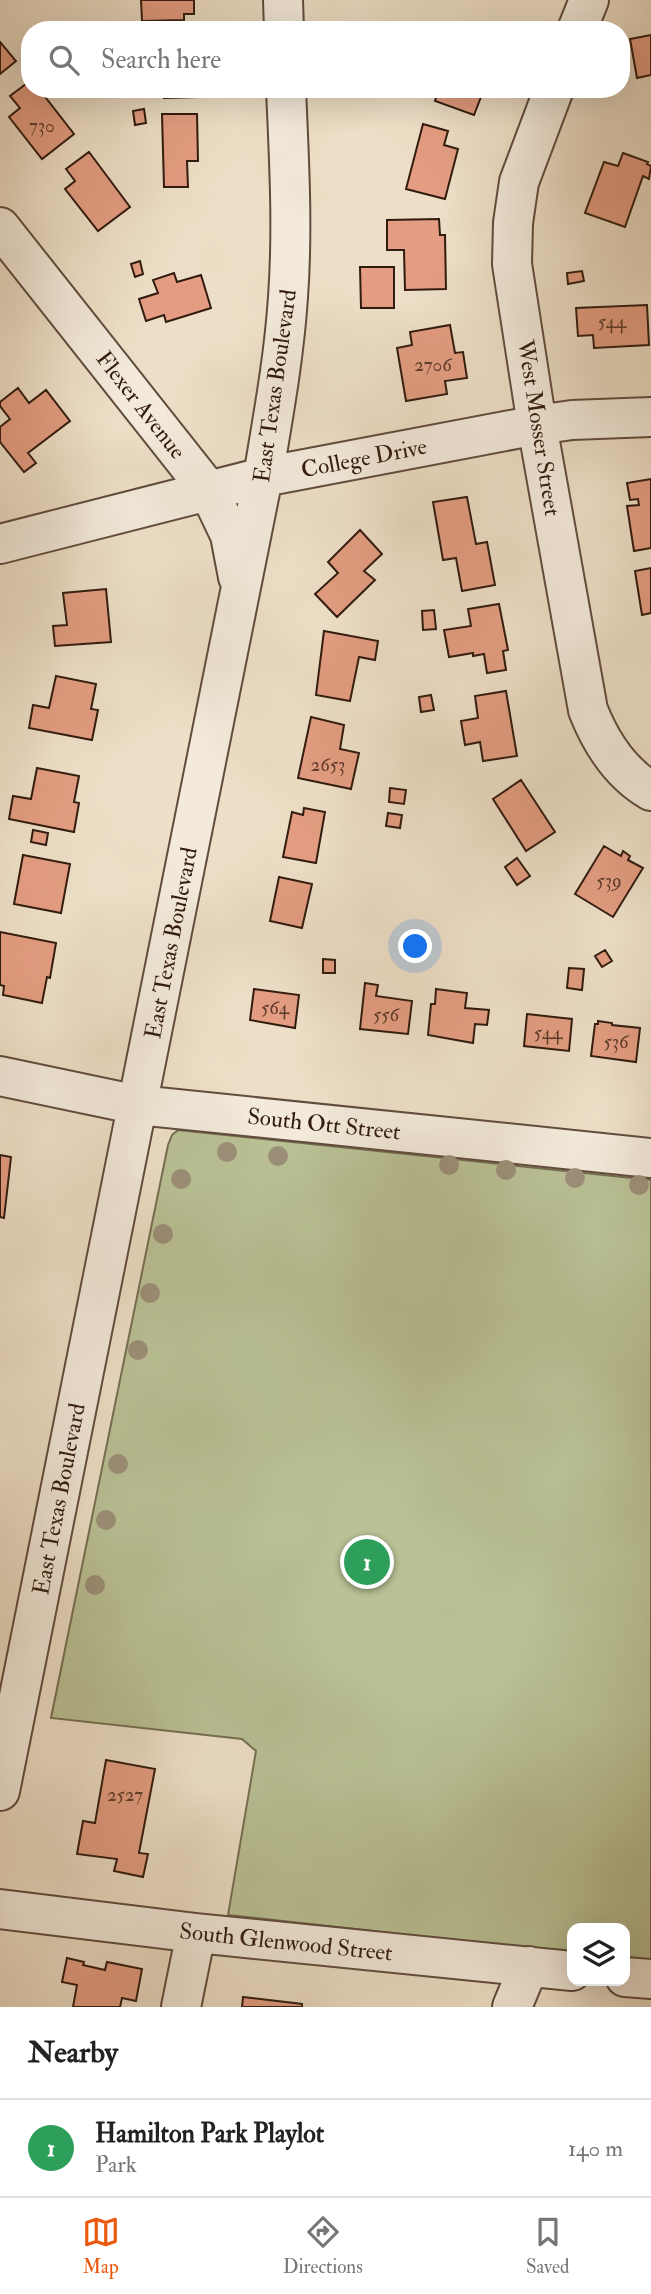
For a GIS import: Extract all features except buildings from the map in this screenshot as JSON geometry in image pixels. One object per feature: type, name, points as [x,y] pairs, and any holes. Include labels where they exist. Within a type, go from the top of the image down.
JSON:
[{"type":"street","points":[[283,0],[284,21]]},
{"type":"street","points":[[581,21],[589,0]]},
{"type":"street","name":"East Texas Boulevard","points":[[0,1791],[264,477],[280,376],[288,297],[291,217],[286,98]]},
{"type":"street","name":"West Mosser Street","points":[[551,98],[519,182],[513,223],[512,264],[537,425],[588,710],[598,734],[617,764],[651,791]]},
{"type":"street","name":"Flexer Avenue","points":[[0,227],[209,491],[230,535],[237,569],[239,604]]},
{"type":"street","name":"College Drive","points":[[0,544],[264,477],[572,419],[651,417]]},
{"type":"street","name":"South Ott Street","points":[[0,1076],[138,1105],[651,1158]]},
{"type":"street","name":"South Glenwood Street","points":[[0,1909],[196,1933],[567,1970]]},
{"type":"street","points":[[181,2007],[196,1933]]},
{"type":"street","points":[[512,2007],[529,1966]]},
{"type":"street","points":[[630,1977],[651,1979]]},
{"type":"green space","points":[[178,1130],[651,1180],[651,1962],[630,1960],[630,1923],[567,1923],[567,1952],[228,1915],[256,1751],[242,1739],[51,1718],[172,1135]]},
{"type":"place","name":"Hamilton Park Playlot","points":[[367,1562]]}]
